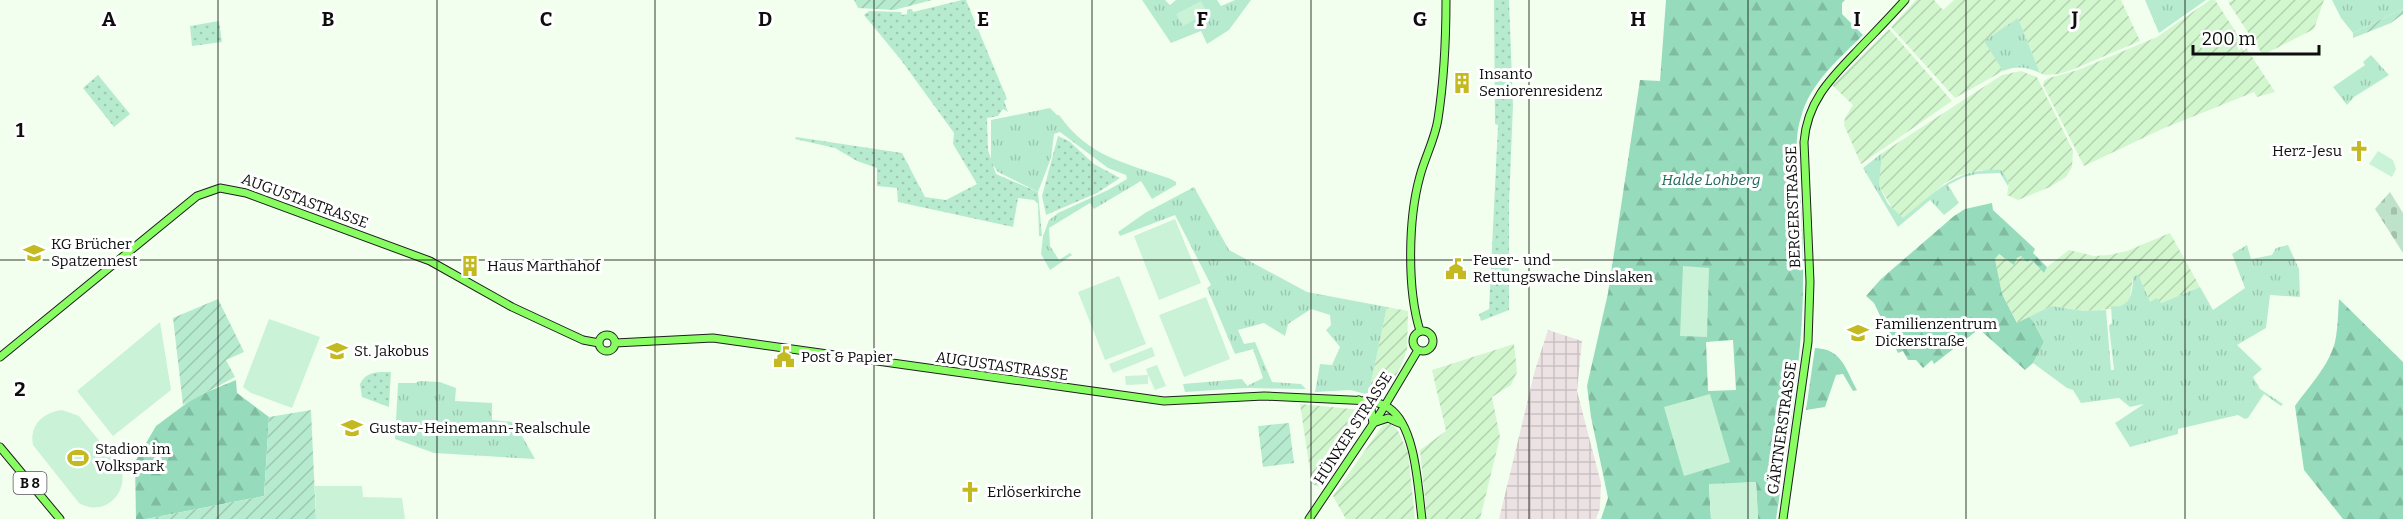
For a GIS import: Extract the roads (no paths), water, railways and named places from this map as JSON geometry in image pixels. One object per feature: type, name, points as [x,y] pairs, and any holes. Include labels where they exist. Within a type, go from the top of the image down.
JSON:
[{"type":"main road","points":[[1420,331],[1415,311],[1412,229],[1420,176],[1438,121],[1445,48],[1446,0]]},
{"type":"main road","name":"BERGERSTRASSE","points":[[1808,342],[1810,282],[1804,142],[1808,117],[1816,97],[1826,83],[1905,0]]},
{"type":"main road","name":"AUGUSTASTRASSE","points":[[0,357],[197,196],[220,188],[246,193],[430,261],[512,307],[583,340],[599,344],[606,351],[613,348],[615,343],[713,338],[1164,401],[1264,396],[1359,400],[1386,406]]},
{"type":"main road","points":[[1420,331],[1430,334],[1433,342],[1428,350],[1418,350],[1413,346],[1413,339],[1420,331]]},
{"type":"main road","name":"GÄRTNERSTRASSE","points":[[1783,519],[1808,342]]},
{"type":"main road","name":"HÜNXER STRASSE","points":[[1309,519],[1386,406],[1418,350]]},
{"type":"main road","points":[[1359,400],[1372,411],[1373,424],[1388,418],[1401,424]]},
{"type":"main road","points":[[1386,406],[1401,424],[1414,457],[1422,519]]},
{"type":"main road","name":"B 8","points":[[0,447],[60,519]]},
{"type":"place","name":"Insanto Seniorenresidenz","points":[[1462,83]]},
{"type":"place","name":"Herz-Jesu","points":[[2359,151]]},
{"type":"place","name":"KG Brücher Spatzennest","points":[[34,253]]},
{"type":"place","name":"Haus Marthahof","points":[[470,266]]},
{"type":"place","name":"Feuer- und Rettungswache Dinslaken","points":[[1456,269]]},
{"type":"place","name":"Familienzentrum Dickerstraße","points":[[1858,333]]},
{"type":"place","name":"St. Jakobus","points":[[337,351]]},
{"type":"place","name":"Post & Papier","points":[[784,357]]},
{"type":"place","name":"Gustav-Heinemann-Realschule","points":[[352,428]]},
{"type":"place","name":"Stadion im Volkspark","points":[[78,458]]},
{"type":"place","name":"Erlöserkirche","points":[[970,492]]},
{"type":"park label","name":"Halde Lohberg","points":[[1711,180]]}]
